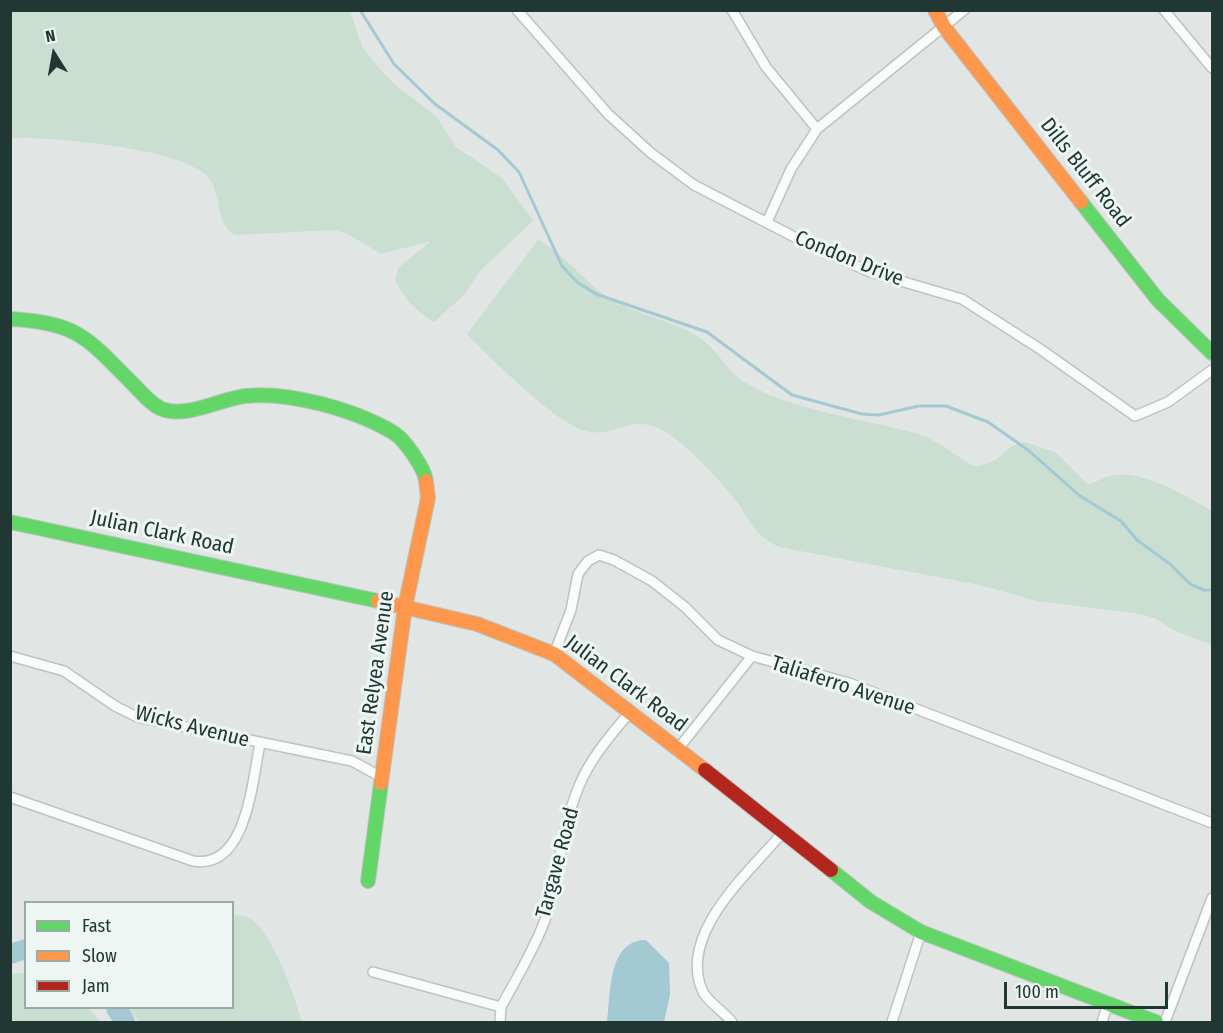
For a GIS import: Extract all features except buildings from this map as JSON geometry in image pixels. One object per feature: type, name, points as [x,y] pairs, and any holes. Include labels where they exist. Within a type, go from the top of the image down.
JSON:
[{"type":"street","name":"Condon Drive","points":[[517,10],[608,114],[651,153],[694,185],[870,272],[962,299],[1040,349],[1135,416],[1168,402],[1212,369]]},
{"type":"street","points":[[732,10],[766,67],[818,129]]},
{"type":"street","name":"Dills Bluff Road","points":[[935,10],[944,27],[1158,300],[1212,353]]},
{"type":"street","points":[[767,222],[791,169],[818,129],[964,10]]},
{"type":"street","points":[[1164,10],[1212,68]]},
{"type":"street","name":"East Relyea Avenue","points":[[10,319],[37,320],[64,326],[91,342],[148,399],[164,410],[180,411],[246,396],[284,396],[344,411],[396,434],[425,471],[428,498],[405,607],[368,881]]},
{"type":"street","name":"Julian Clark Road","points":[[10,522],[477,624],[554,654],[631,711],[871,902],[921,932],[1156,1023]]},
{"type":"street","name":"Taliaferro Avenue","points":[[554,654],[571,610],[578,574],[588,561],[599,555],[614,560],[652,581],[685,607],[718,640],[752,656],[849,683],[1212,824]]},
{"type":"street","name":"Wicks Avenue","points":[[10,656],[64,671],[115,706],[137,717],[352,761],[381,777]]},
{"type":"street","points":[[678,749],[752,656]]},
{"type":"street","name":"Targave Road","points":[[500,1023],[501,1007],[544,922],[558,873],[566,824],[579,787],[595,755],[631,711]]},
{"type":"street","points":[[10,797],[193,861],[206,863],[222,855],[236,842],[244,819],[260,744]]},
{"type":"street","points":[[732,1023],[704,995],[696,970],[698,947],[719,906],[784,831]]},
{"type":"street","points":[[1165,1023],[1212,898]]},
{"type":"street","points":[[892,1023],[921,932]]},
{"type":"street","points":[[373,972],[501,1007]]},
{"type":"street","points":[[1101,1023],[1108,1003]]},
{"type":"green space","points":[[10,11],[350,11],[362,46],[378,67],[395,85],[436,116],[456,147],[502,178],[533,221],[480,271],[465,294],[434,322],[411,304],[395,279],[399,267],[431,241],[381,254],[346,233],[332,230],[235,235],[224,223],[211,181],[190,165],[168,157],[112,146],[55,139],[11,138]]},
{"type":"green space","points":[[538,240],[558,253],[593,286],[612,300],[693,333],[714,350],[738,378],[785,401],[918,434],[977,467],[995,460],[1012,446],[1024,442],[1055,452],[1088,485],[1115,475],[1139,477],[1165,486],[1212,511],[1212,645],[1175,631],[1154,618],[1141,614],[1037,601],[980,585],[779,547],[764,538],[754,528],[732,495],[700,461],[677,440],[661,430],[637,424],[606,432],[595,432],[582,430],[570,424],[539,402],[467,334]]},
{"type":"green space","points":[[234,914],[251,919],[267,937],[282,966],[302,1022],[139,1022],[128,1009],[234,1009]]},
{"type":"green space","points":[[24,973],[24,1009],[89,1009],[101,1022],[11,1022],[11,974]]},
{"type":"water","points":[[646,940],[669,963],[670,995],[664,1022],[607,1022],[613,971],[618,959],[624,949],[633,942]]},
{"type":"waterway","points":[[360,10],[394,64],[435,104],[498,150],[519,172],[562,266],[577,282],[596,294],[707,332],[792,395],[862,414],[879,415],[919,406],[946,406],[988,422],[1028,450],[1080,496],[1121,521],[1137,540],[1170,564],[1190,584],[1204,590],[1212,590]]},
{"type":"waterway","points":[[10,954],[24,950]]},
{"type":"waterway","points":[[117,1009],[125,1022]]},
{"type":"traffic: fast","points":[[1081,202],[1158,300],[1212,353]]},
{"type":"traffic: fast","points":[[10,319],[52,324],[80,336],[104,355],[156,406],[165,410],[184,411],[245,396],[262,395],[301,399],[361,417],[394,433],[409,448],[426,481]]},
{"type":"traffic: fast","points":[[10,522],[378,601]]},
{"type":"traffic: fast","points":[[368,881],[381,783]]},
{"type":"traffic: fast","points":[[831,870],[871,902],[921,932],[1156,1022]]},
{"type":"traffic: slow","points":[[935,10],[944,27],[1081,202]]},
{"type":"traffic: slow","points":[[381,783],[405,607],[428,498],[426,481]]},
{"type":"traffic: slow","points":[[378,601],[477,624],[554,654],[705,770]]},
{"type":"traffic: jam","points":[[705,770],[831,870]]}]
